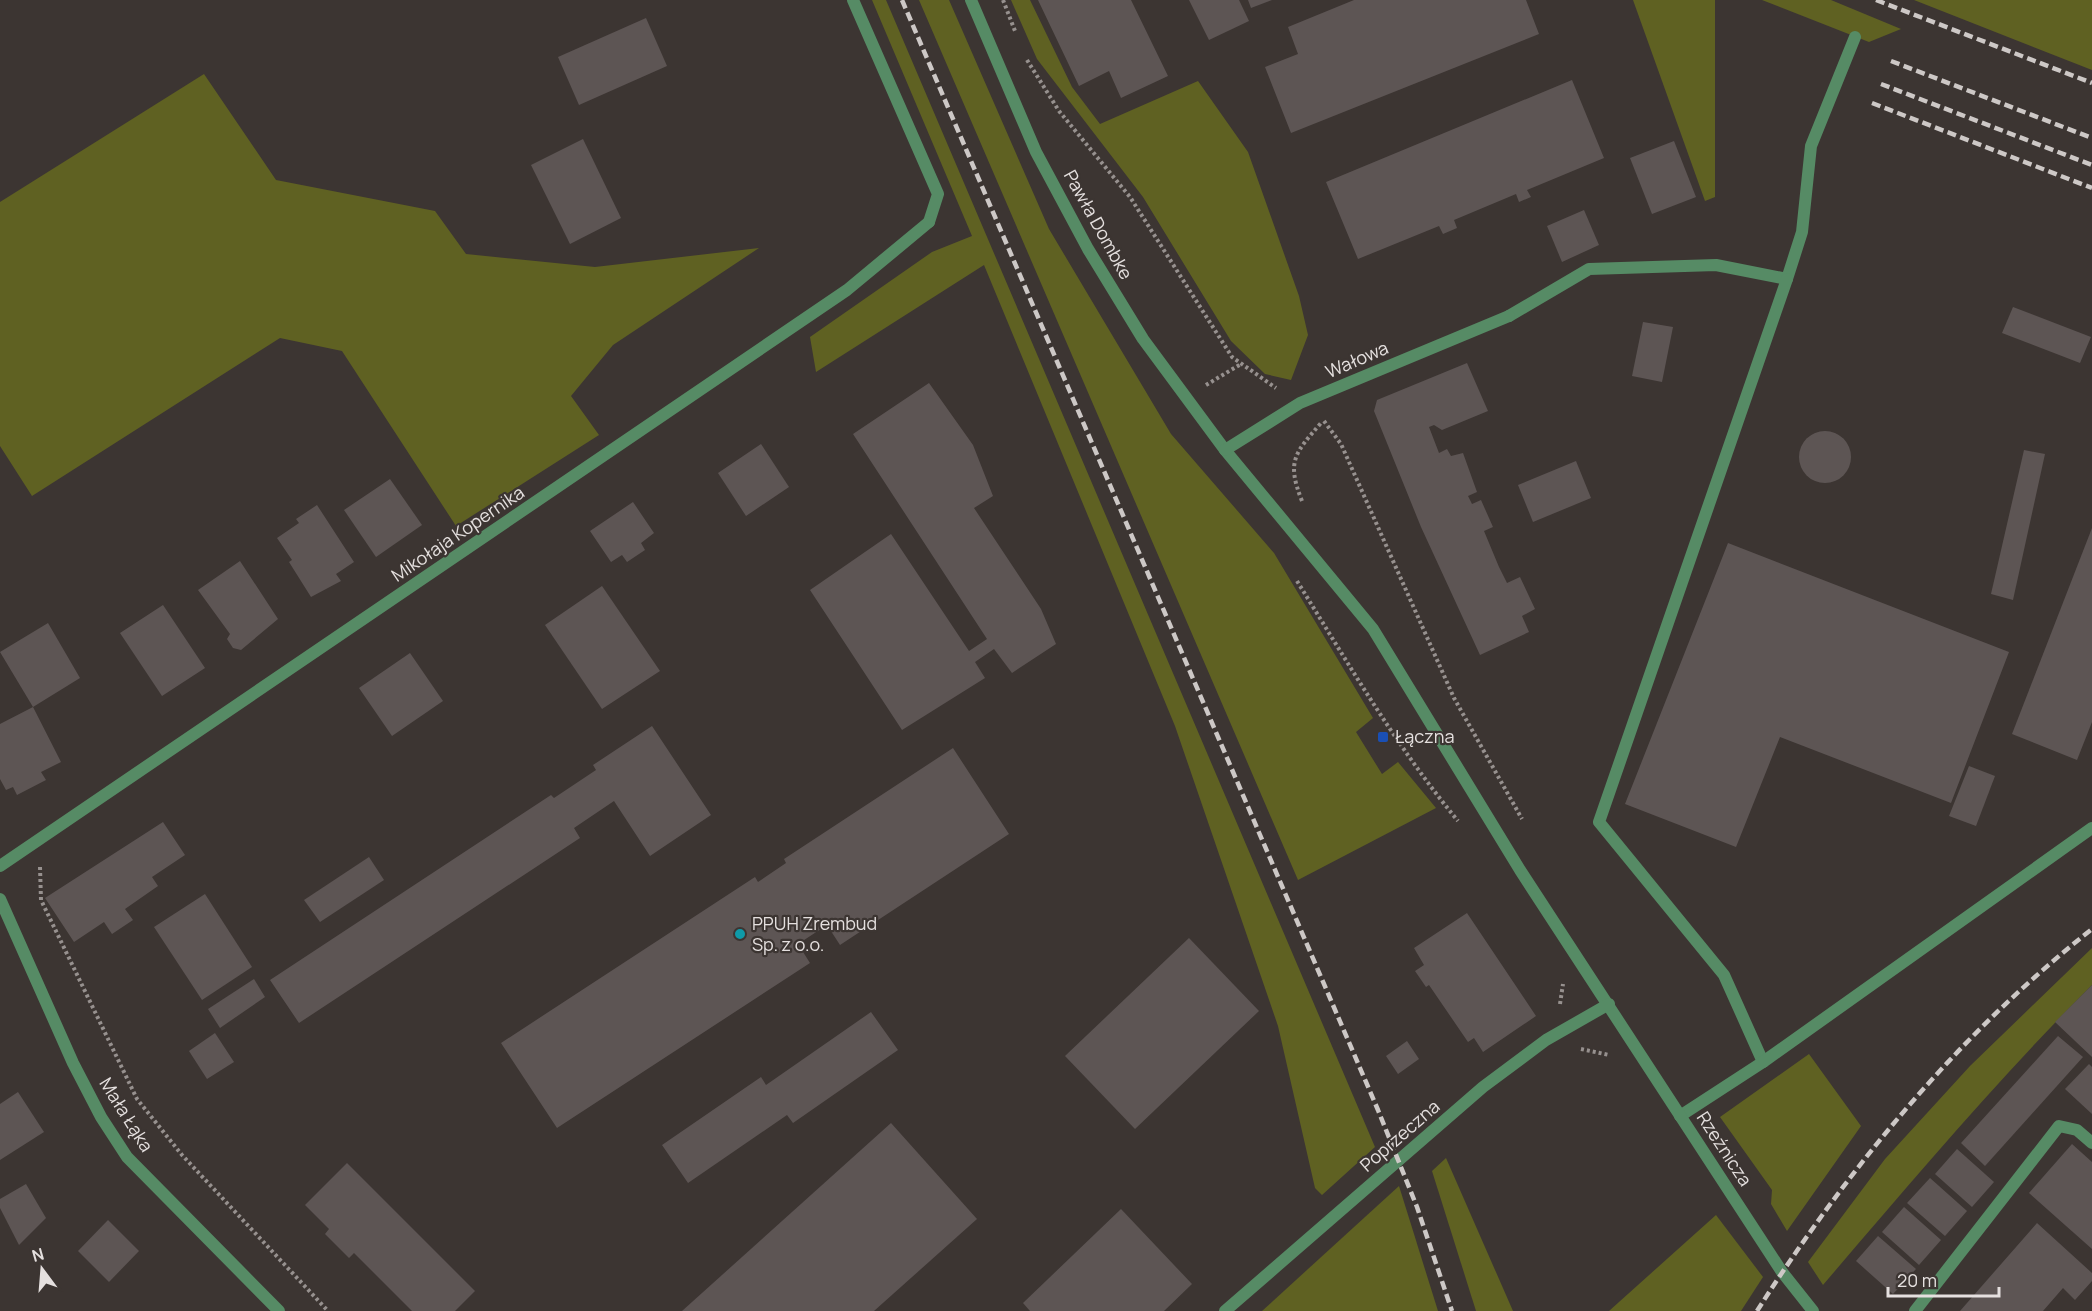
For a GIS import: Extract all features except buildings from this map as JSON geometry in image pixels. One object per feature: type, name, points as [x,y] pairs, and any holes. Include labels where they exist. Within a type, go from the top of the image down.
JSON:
[{"type":"street","name":"Mikołaja Kopernika","points":[[0,866],[847,290],[929,222],[938,194],[853,0]]},
{"type":"street","name":"Pawła Dombke","points":[[971,0],[1036,152],[1088,249],[1143,339],[1224,450]]},
{"type":"street","points":[[1763,1062],[1724,975],[1599,822],[1787,279],[1802,232],[1811,146],[1855,37]]},
{"type":"street","name":"Wałowa","points":[[1224,450],[1300,403],[1509,316],[1589,269],[1716,265],[1787,279]]},
{"type":"street","points":[[1224,450],[1373,629],[1520,870],[1609,1004]]},
{"type":"street","points":[[1680,1116],[1763,1062],[2092,828]]},
{"type":"street","name":"Mała Łąka","points":[[0,899],[73,1062],[101,1117],[127,1157],[279,1311]]},
{"type":"street","name":"Poprzeczna","points":[[1226,1311],[1484,1087],[1546,1040],[1609,1004]]},
{"type":"street","name":"Rzeźnicza","points":[[1609,1004],[1782,1272],[1813,1311]]},
{"type":"street","points":[[1915,1311],[2059,1126],[2078,1130],[2092,1143]]},
{"type":"path","points":[[1003,0],[1015,32]]},
{"type":"path","points":[[1023,54],[1059,111],[1130,197],[1232,357],[1323,420],[1341,444],[1454,698],[1527,828]]},
{"type":"path","points":[[1288,527],[1305,507],[1294,480],[1296,452],[1323,420]]},
{"type":"path","points":[[1292,572],[1382,720],[1423,779],[1459,823]]},
{"type":"path","points":[[33,844],[40,870],[41,900],[136,1099],[183,1155],[328,1311]]},
{"type":"path","points":[[1546,1040],[1539,1025],[1560,1006],[1564,978]]},
{"type":"shaded area","points":[[872,0],[886,0],[1375,1147],[1322,1195],[1315,1188],[1278,1026],[1175,726],[984,265],[816,372],[810,337],[932,252],[972,236]]},
{"type":"shaded area","points":[[919,0],[949,0],[1049,229],[1171,434],[1274,553],[1373,718],[1356,732],[1382,774],[1398,762],[1436,808],[1298,880]]},
{"type":"shaded area","points":[[1011,0],[1030,0],[1072,87],[1100,124],[1198,81],[1248,152],[1299,296],[1308,335],[1291,380],[1265,374],[1231,341],[1143,197],[1037,59]]},
{"type":"shaded area","points":[[1633,0],[1715,0],[1715,197],[1705,201]]},
{"type":"shaded area","points":[[1762,0],[1831,0],[1901,29],[1869,42]]},
{"type":"shaded area","points":[[1914,0],[2092,0],[2092,70]]},
{"type":"shaded area","points":[[204,74],[276,180],[435,211],[466,254],[595,267],[759,248],[613,345],[571,396],[599,435],[456,526],[342,351],[280,338],[32,496],[0,446],[0,202]]},
{"type":"shaded area","points":[[2092,948],[2092,985],[1988,1095],[1823,1285],[1808,1262],[1885,1159],[1970,1066]]},
{"type":"shaded area","points":[[1809,1054],[1861,1126],[1787,1231],[1771,1204],[1772,1190],[1720,1117]]},
{"type":"shaded area","points":[[1446,1158],[1513,1311],[1476,1311],[1432,1171]]},
{"type":"shaded area","points":[[1399,1186],[1438,1311],[1262,1311]]},
{"type":"shaded area","points":[[1716,1215],[1763,1277],[1741,1311],[1609,1311]]},
{"type":"railway","points":[[902,0],[1378,1110],[1417,1207],[1452,1311]]},
{"type":"railway","points":[[1876,0],[2092,83]]},
{"type":"railway","points":[[1891,61],[2092,138]]},
{"type":"railway","points":[[1881,84],[2092,165]]},
{"type":"railway","points":[[1872,103],[2092,188]]},
{"type":"railway","points":[[1757,1311],[1829,1205],[1868,1155],[1951,1058],[1996,1013],[2092,929]]},
{"type":"place","name":"Łączna","points":[[1383,737]]},
{"type":"place","name":"PPUH Zrembud Sp. z o.o.","points":[[740,934]]}]
